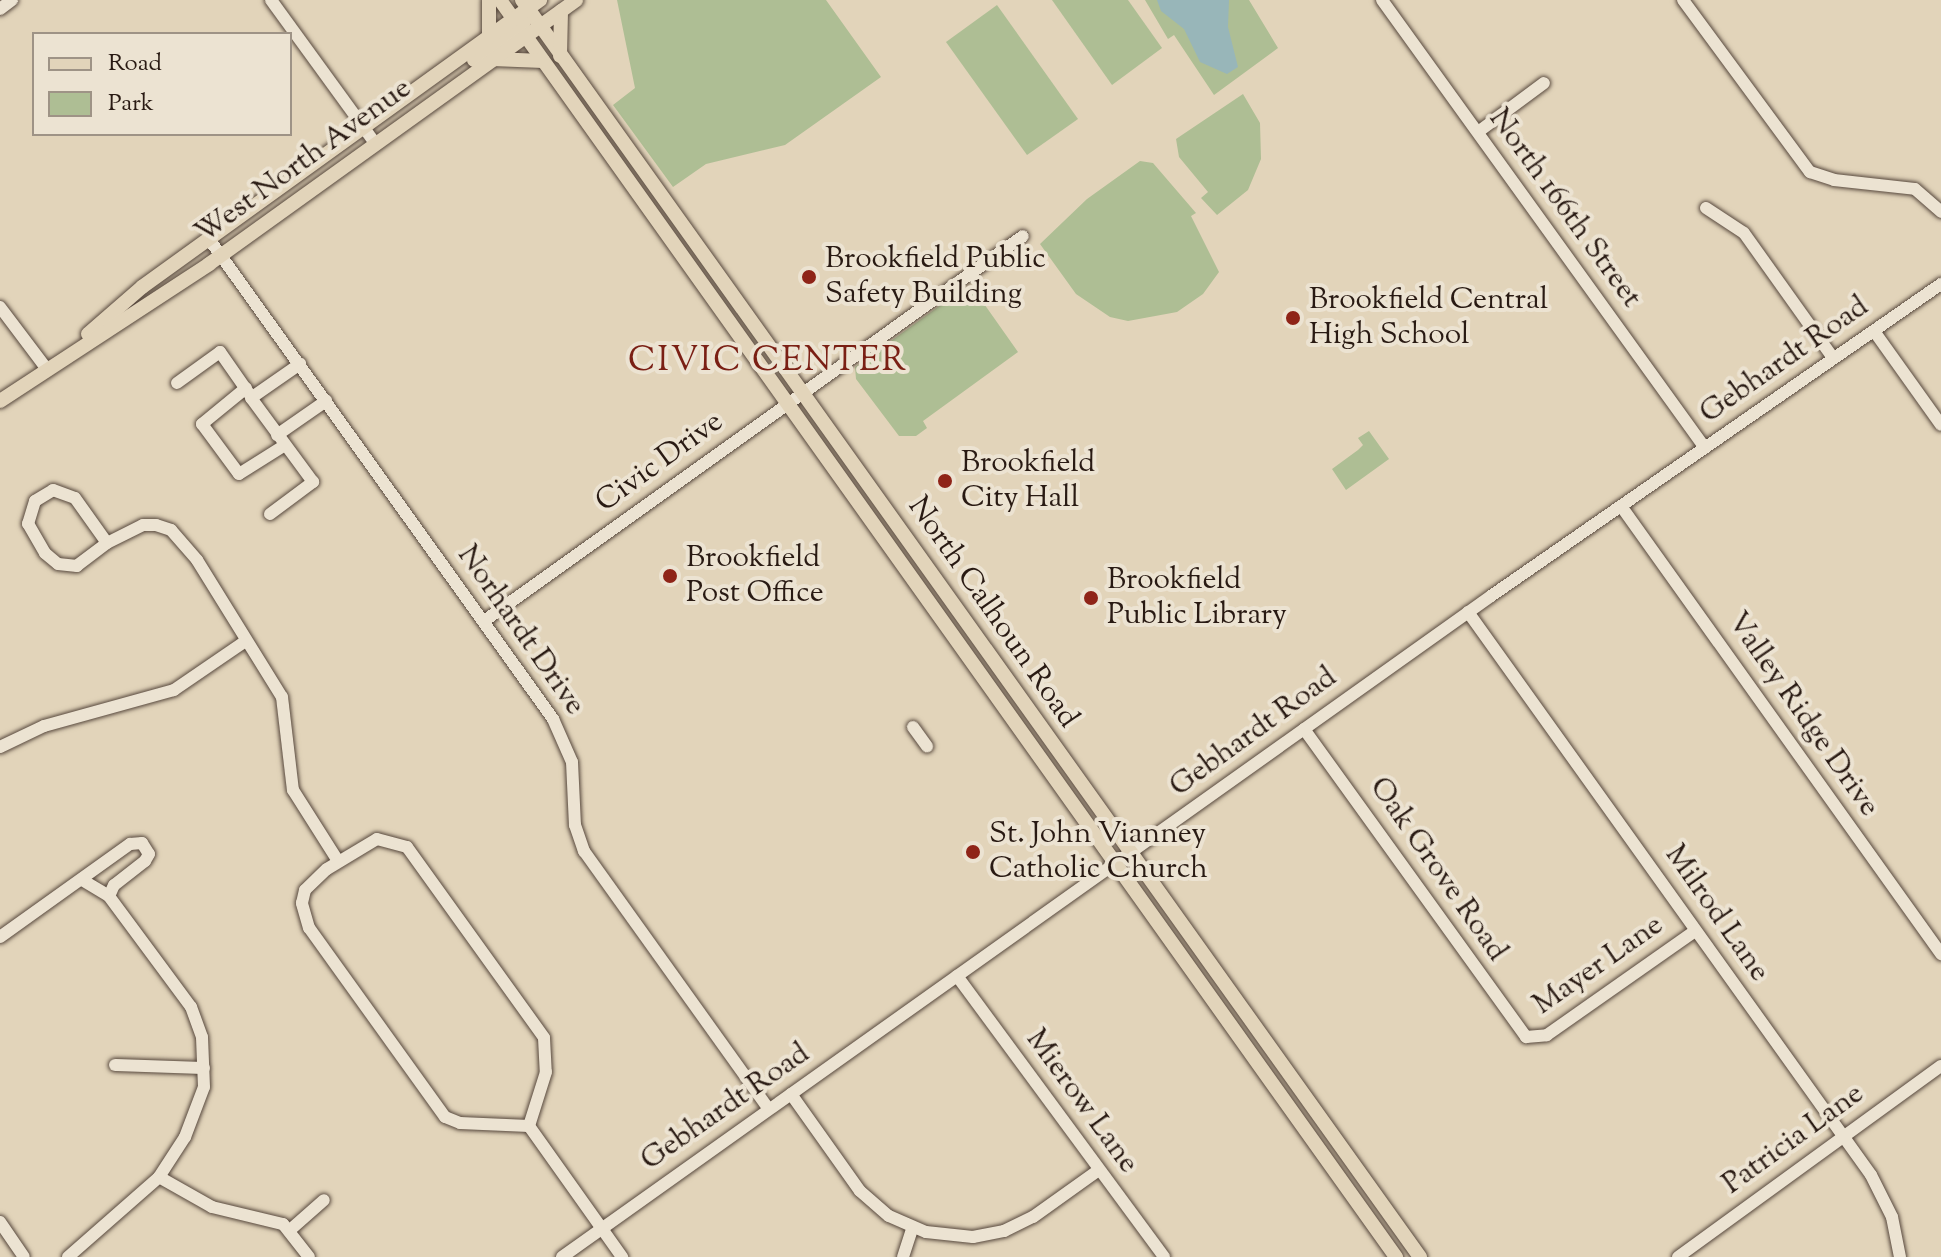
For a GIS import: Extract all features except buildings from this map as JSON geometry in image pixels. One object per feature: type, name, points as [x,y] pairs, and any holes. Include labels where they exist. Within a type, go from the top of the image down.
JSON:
[{"type":"main road","points":[[489,0],[489,37]]},
{"type":"main road","name":"North Calhoun Road","points":[[500,0],[1396,1257]]},
{"type":"main road","name":"West North Avenue","points":[[52,364],[142,287],[489,37],[539,26],[576,0]]},
{"type":"main road","name":"West North Avenue","points":[[0,401],[222,255],[492,59],[519,28],[530,3]]},
{"type":"main road","name":"North Calhoun Road","points":[[530,3],[539,26],[560,57],[1420,1257]]},
{"type":"main road","points":[[560,57],[561,11]]},
{"type":"main road","points":[[417,111],[456,73],[519,28]]},
{"type":"main road","points":[[492,59],[543,61]]},
{"type":"main road","points":[[1049,771],[1073,790],[1118,851],[1131,854]]},
{"type":"main road","points":[[1116,864],[1127,864],[1168,921],[1214,969]]},
{"type":"street","points":[[271,0],[375,143]]},
{"type":"street","name":"North 166th Street","points":[[1382,0],[1705,448]]},
{"type":"street","points":[[1683,0],[1810,172],[1834,180],[1915,189],[1941,212]]},
{"type":"street","points":[[1478,132],[1544,83]]},
{"type":"street","points":[[1706,208],[1744,233],[1833,358]]},
{"type":"street","name":"Civic Drive","points":[[484,621],[1023,236]]},
{"type":"street","name":"Norhardt Drive","points":[[209,239],[484,621],[565,742],[575,825],[584,851],[769,1109]]},
{"type":"street","name":"Gebhardt Road","points":[[562,1257],[1468,612],[1941,284]]},
{"type":"street","points":[[0,307],[52,364]]},
{"type":"street","points":[[1874,331],[1941,425]]},
{"type":"street","points":[[177,383],[220,352],[313,482],[270,514]]},
{"type":"street","points":[[300,364],[248,393],[202,424],[239,474],[326,401]]},
{"type":"street","points":[[107,543],[67,492],[44,493],[30,509],[30,532],[58,564],[77,566],[107,543],[143,525],[171,530],[197,560],[244,642],[282,697],[287,768],[303,807],[338,861]]},
{"type":"street","name":"Valley Ridge Drive","points":[[1621,506],[1941,954]]},
{"type":"street","name":"Milrod Lane","points":[[1468,612],[1881,1191],[1900,1257]]},
{"type":"street","points":[[0,747],[44,726],[174,690],[244,642]]},
{"type":"street","points":[[913,727],[927,746]]},
{"type":"street","name":"Oak Grove Road","points":[[1304,729],[1530,1039]]},
{"type":"street","points":[[394,840],[407,847],[445,897],[544,1038],[546,1072],[529,1126],[452,1121],[423,1088],[304,919],[305,890],[338,861],[369,842],[394,840]]},
{"type":"street","points":[[0,937],[130,844],[142,843],[149,854],[145,861],[114,885],[109,896]]},
{"type":"street","points":[[68,1257],[159,1177],[196,1113],[204,1068],[197,1018],[109,896],[82,880]]},
{"type":"street","name":"Mayer Lane","points":[[1530,1039],[1555,1030],[1695,931]]},
{"type":"street","name":"Mierow Lane","points":[[957,976],[1164,1257]]},
{"type":"street","points":[[115,1065],[204,1068]]},
{"type":"street","name":"Patricia Lane","points":[[1678,1257],[1941,1066]]},
{"type":"street","points":[[791,1094],[860,1191],[912,1229],[958,1237],[1004,1231],[1099,1170]]},
{"type":"street","points":[[529,1126],[622,1257]]},
{"type":"street","points":[[159,1177],[212,1207],[269,1219],[290,1230],[309,1257]]},
{"type":"street","points":[[290,1230],[324,1200]]},
{"type":"street","points":[[0,1222],[24,1257]]},
{"type":"street","points":[[903,1257],[912,1229]]},
{"type":"green space","points":[[617,0],[826,0],[881,77],[785,145],[706,164],[673,187],[613,105],[635,88]]},
{"type":"green space","points":[[1052,0],[1128,0],[1162,48],[1112,85]]},
{"type":"green space","points":[[1145,0],[1249,0],[1278,48],[1214,95],[1174,35],[1168,39]]},
{"type":"green space","points":[[997,5],[1078,119],[1027,155],[946,42]]},
{"type":"green space","points":[[1243,94],[1260,123],[1261,159],[1248,190],[1217,215],[1201,198],[1208,192],[1179,157],[1176,139]]},
{"type":"green space","points":[[1140,161],[1153,163],[1196,213],[1191,216],[1219,272],[1203,294],[1177,312],[1128,321],[1110,317],[1076,294],[1040,244],[1087,199]]},
{"type":"green space","points":[[964,288],[975,291],[1018,352],[923,421],[927,428],[916,436],[899,436],[856,379],[855,367]]},
{"type":"green space","points":[[1369,431],[1389,459],[1346,490],[1332,469],[1363,445],[1358,438]]},
{"type":"water","points":[[1157,0],[1229,0],[1228,27],[1238,67],[1227,74],[1200,62],[1184,29],[1161,11]]},
{"type":"place","name":"Brookfield Public Safety Building","points":[[809,277]]},
{"type":"place","name":"Brookfield Central High School","points":[[1293,318]]},
{"type":"place","name":"Brookfield City Hall","points":[[945,481]]},
{"type":"place","name":"Brookfield Post Office","points":[[670,576]]},
{"type":"place","name":"Brookfield Public Library","points":[[1091,598]]},
{"type":"place","name":"St. John Vianney Catholic Church","points":[[973,852]]},
{"type":"district","name":"CIVIC CENTER","points":[[768,362]]}]
